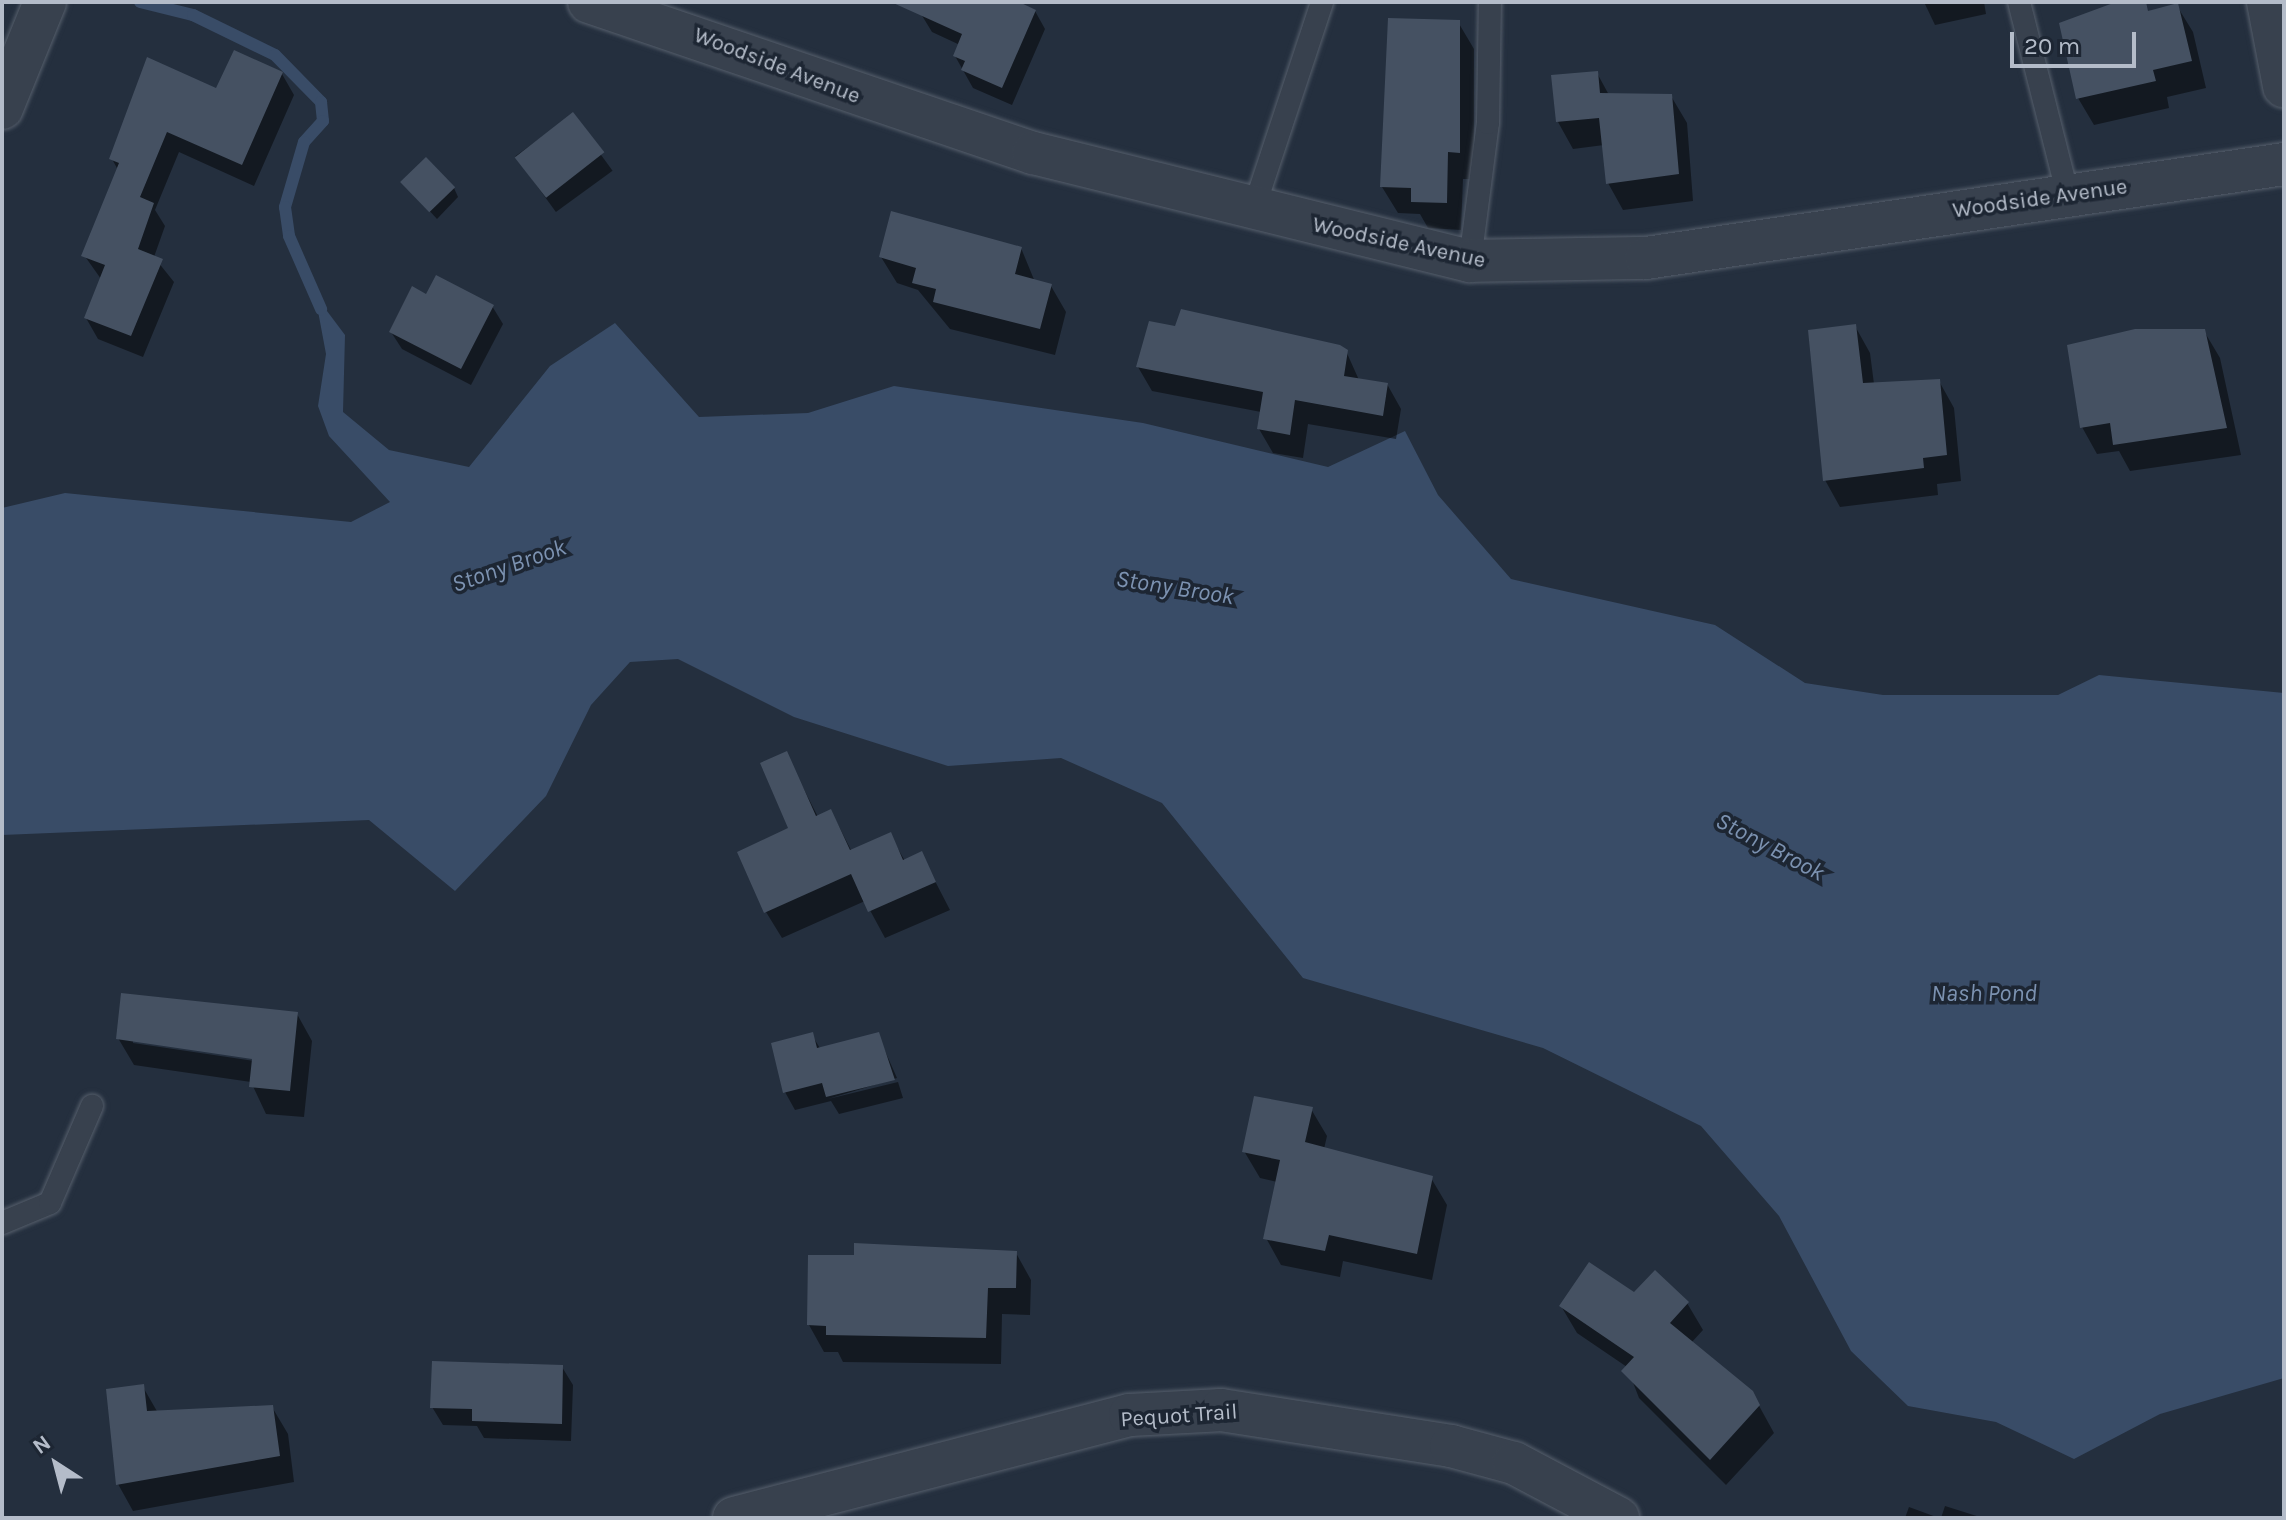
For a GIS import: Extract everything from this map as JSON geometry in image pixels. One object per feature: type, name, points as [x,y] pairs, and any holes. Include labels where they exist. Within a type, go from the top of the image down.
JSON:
[{"type":"street","points":[[2,108],[45,2]]},
{"type":"street","name":"Woodside Avenue","points":[[589,2],[964,132],[1253,211],[1470,261],[1646,258],[2284,164]]},
{"type":"street","points":[[2268,2],[2284,86]]},
{"type":"street","name":"Pequot Trail","points":[[734,1518],[1130,1415],[1221,1410],[1464,1449],[1514,1463],[1618,1518]]},
{"type":"lane","points":[[1253,211],[1322,2]]},
{"type":"lane","points":[[1470,261],[1488,123],[1490,2]]},
{"type":"lane","points":[[2019,2],[2068,195]]},
{"type":"lane","points":[[2,1223],[50,1203],[92,1106]]},
{"type":"water","name":"Nash Pond","points":[[315,295],[345,335],[343,412],[389,450],[469,467],[550,366],[615,323],[699,417],[808,413],[894,386],[1143,423],[1328,467],[1405,431],[1438,495],[1511,579],[1715,625],[1805,683],[1883,695],[2058,695],[2099,675],[2284,693],[2284,1378],[2160,1414],[2074,1459],[1996,1422],[1908,1406],[1851,1351],[1779,1216],[1701,1126],[1543,1048],[1303,978],[1162,803],[1061,758],[948,766],[794,717],[678,659],[630,662],[591,705],[546,796],[455,891],[369,820],[2,835],[2,508],[65,493],[351,522],[390,502],[329,436],[318,406],[326,354]]},
{"type":"building","points":[[891,2],[1019,2],[1036,10],[1002,88],[961,70],[965,61],[953,56],[962,34]]},
{"type":"building","points":[[2116,2],[2146,2],[2148,11],[2178,3],[2192,61],[2153,70],[2156,81],[2076,99],[2059,23]]},
{"type":"building","points":[[1388,18],[1460,20],[1460,153],[1448,152],[1447,203],[1411,202],[1411,188],[1380,187]]},
{"type":"building","points":[[234,50],[283,72],[242,165],[167,132],[140,197],[154,203],[138,249],[163,259],[131,336],[84,318],[105,265],[81,256],[119,163],[109,159],[147,57],[216,88]]},
{"type":"building","points":[[1598,71],[1600,93],[1672,94],[1679,174],[1606,184],[1599,118],[1556,122],[1551,75]]},
{"type":"building","points":[[573,112],[604,152],[546,198],[515,158]]},
{"type":"building","points":[[426,157],[455,187],[429,212],[400,182]]},
{"type":"building","points":[[891,211],[1022,247],[1015,274],[1052,284],[1040,329],[933,302],[936,289],[912,283],[916,268],[879,257]]},
{"type":"building","points":[[436,275],[494,305],[461,369],[389,332],[412,286],[426,294]]},
{"type":"building","points":[[1181,309],[1340,345],[1348,350],[1344,376],[1388,383],[1383,416],[1295,400],[1290,435],[1257,429],[1263,392],[1136,367],[1149,321],[1175,326]]},
{"type":"building","points":[[1856,324],[1863,383],[1940,379],[1947,455],[1923,458],[1924,468],[1823,481],[1808,330]]},
{"type":"building","points":[[2135,329],[2205,329],[2227,428],[2113,445],[2110,423],[2080,428],[2067,345]]},
{"type":"building","points":[[787,751],[816,816],[831,809],[850,850],[891,832],[903,860],[922,851],[936,882],[868,912],[851,874],[764,913],[737,852],[788,828],[760,763]]},
{"type":"building","points":[[121,993],[298,1012],[290,1091],[249,1087],[252,1059],[116,1039]]},
{"type":"building","points":[[813,1032],[817,1048],[879,1032],[895,1080],[826,1097],[822,1083],[783,1093],[771,1043]]},
{"type":"building","points":[[1254,1096],[1313,1107],[1305,1142],[1433,1176],[1417,1254],[1329,1235],[1325,1251],[1263,1239],[1280,1160],[1242,1152]]},
{"type":"building","points":[[854,1243],[1017,1251],[1016,1288],[988,1288],[986,1338],[826,1335],[826,1326],[807,1325],[808,1255],[854,1255]]},
{"type":"building","points":[[1589,1262],[1634,1292],[1655,1270],[1689,1302],[1670,1323],[1753,1391],[1760,1405],[1710,1460],[1621,1371],[1634,1357],[1559,1306]]},
{"type":"building","points":[[432,1361],[563,1365],[562,1424],[472,1421],[472,1409],[430,1408]]},
{"type":"building","points":[[144,1384],[147,1411],[273,1405],[280,1456],[116,1485],[106,1389]]},
{"type":"waterway","points":[[140,2],[193,15],[275,55],[321,102],[323,121],[304,142],[285,207],[289,236],[321,309]]},
{"type":"water label","name":"Stony Brook","points":[[509,566]]},
{"type":"water label","name":"Stony Brook","points":[[1175,588]]},
{"type":"water label","name":"Stony Brook","points":[[1770,847]]}]
